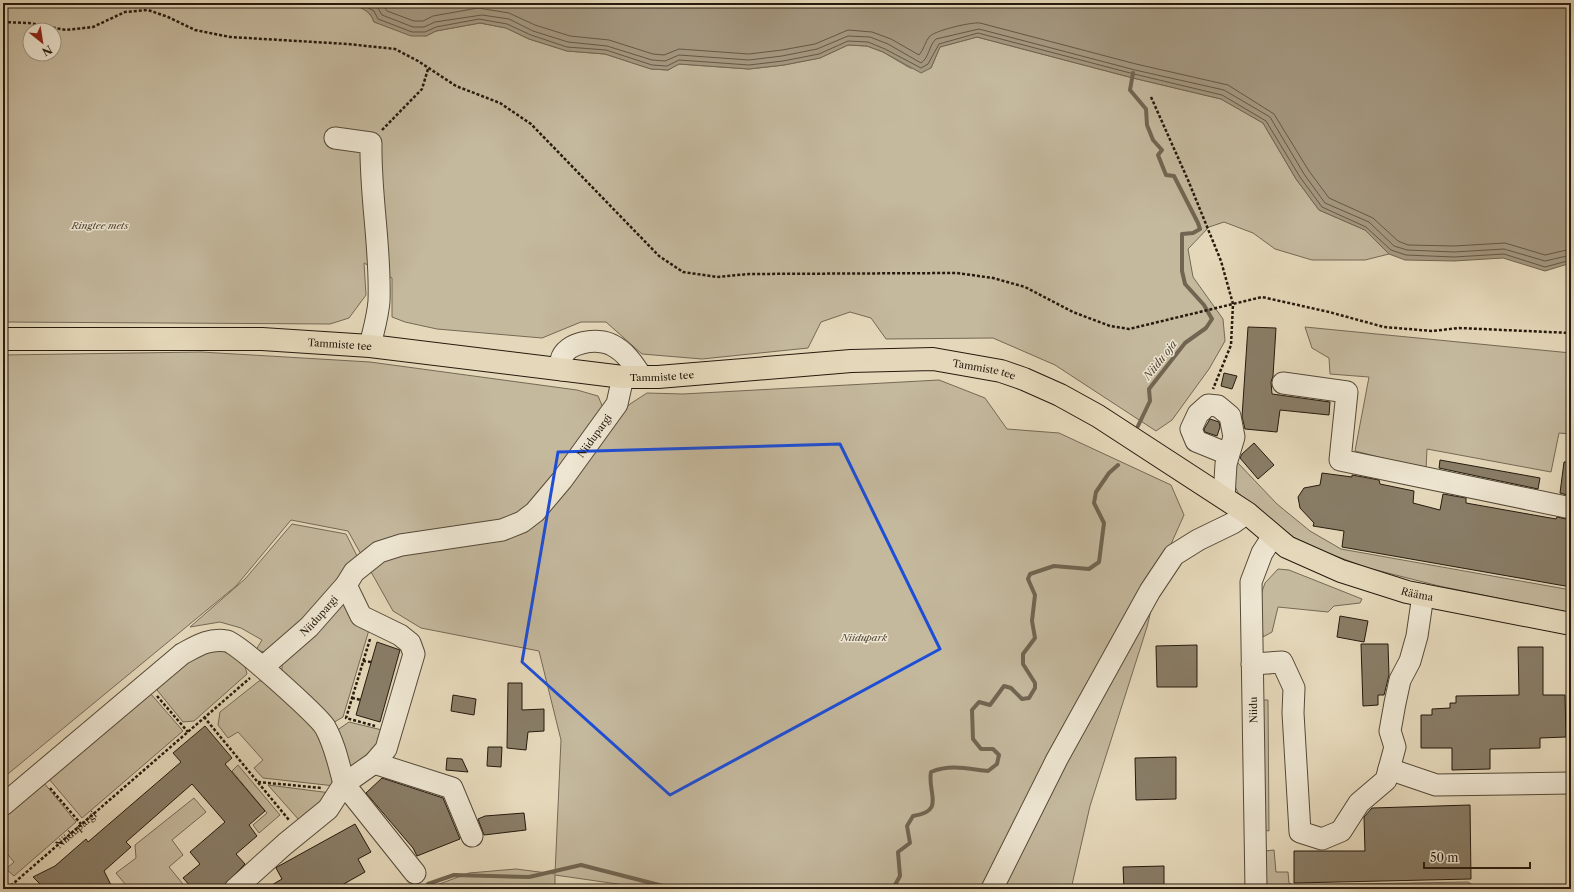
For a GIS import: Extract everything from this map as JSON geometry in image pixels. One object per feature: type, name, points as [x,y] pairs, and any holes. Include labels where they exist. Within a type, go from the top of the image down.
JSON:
[{"type":"main road","name":"Tammiste tee","points":[[3,339],[262,339],[370,346],[562,370],[633,377],[851,361],[926,359],[1001,371],[1024,379],[1060,395],[1098,416],[1224,497],[1247,513],[1272,536]]},
{"type":"main road","name":"Rääma","points":[[1272,536],[1287,547],[1341,570],[1407,592],[1571,624]]},
{"type":"street","points":[[335,138],[371,143],[372,189],[378,256],[379,303],[370,346]]},
{"type":"street","points":[[562,370],[561,360],[569,348],[588,340],[612,344],[632,360],[633,377]]},
{"type":"street","name":"Niidupargi","points":[[263,667],[309,627],[346,585],[354,572],[379,552],[401,545],[502,530],[522,522],[535,512],[548,498],[617,404],[633,377]]},
{"type":"street","points":[[1283,383],[1347,392],[1340,460],[1571,508]]},
{"type":"street","points":[[1224,497],[1228,454],[1234,437],[1230,416],[1218,406],[1208,405],[1198,414],[1191,429],[1196,441],[1228,454]]},
{"type":"street","points":[[992,889],[1057,759],[1150,591],[1174,555],[1247,513]]},
{"type":"street","name":"Niidu","points":[[1256,889],[1251,582],[1262,553],[1272,536]]},
{"type":"street","points":[[235,889],[328,809],[342,787],[374,763],[386,749],[414,654],[410,643],[400,636],[361,616],[346,585]]},
{"type":"street","points":[[1252,664],[1282,662],[1294,688],[1300,832],[1322,839],[1341,831],[1359,803],[1386,780],[1395,747],[1390,731],[1395,703],[1400,680],[1410,661],[1418,636],[1423,595]]},
{"type":"street","points":[[3,805],[182,654],[206,641],[228,641],[263,667],[324,726],[336,751],[342,787],[415,873]]},
{"type":"street","points":[[374,763],[452,788],[472,836]]},
{"type":"street","points":[[1389,768],[1436,785],[1571,783]]},
{"type":"path","points":[[3,22],[29,23],[66,30],[93,27],[125,12],[148,10],[195,30],[230,37],[348,44],[395,49],[418,61],[456,86],[500,103],[531,124],[659,256],[684,272],[717,277],[764,274],[957,273],[993,278],[1025,287],[1074,312],[1110,326],[1129,329],[1262,297],[1329,312],[1384,327],[1432,331],[1458,328],[1571,333]]},
{"type":"path","points":[[371,143],[422,89],[428,69]]},
{"type":"path","points":[[1151,97],[1188,180],[1221,261],[1233,304],[1231,345],[1208,405]]},
{"type":"path","points":[[375,623],[346,718],[391,730]]},
{"type":"path","points":[[363,661],[371,662]]},
{"type":"path","name":"Niidupargi","points":[[7,889],[263,667]]},
{"type":"path","points":[[147,684],[188,732]]},
{"type":"path","points":[[352,698],[360,700]]},
{"type":"path","points":[[204,717],[300,832]]},
{"type":"path","points":[[39,775],[81,824]]},
{"type":"path","points":[[258,782],[342,787]]},
{"type":"highlighted area","points":[[840,444],[940,649],[670,795],[522,662],[558,452]]},
{"type":"green space","name":"Ringtee mets","points":[[3,3],[347,3],[367,11],[374,22],[426,36],[436,31],[480,23],[506,28],[529,39],[567,51],[605,54],[651,69],[668,70],[679,64],[749,69],[784,65],[820,58],[848,45],[867,46],[883,52],[910,68],[931,68],[940,47],[977,37],[1133,78],[1221,99],[1263,123],[1296,179],[1319,210],[1365,230],[1389,254],[1365,260],[1312,260],[1275,249],[1253,233],[1224,222],[1209,227],[1188,249],[1193,277],[1223,319],[1225,341],[1209,369],[1172,420],[1156,431],[1055,365],[993,338],[886,339],[871,318],[850,312],[821,322],[808,348],[702,359],[642,354],[606,322],[581,322],[542,338],[437,329],[405,322],[392,317],[392,278],[364,263],[366,295],[349,318],[330,324],[3,322]]},
{"type":"green space","points":[[1305,327],[1571,353],[1571,434],[1559,433],[1551,472],[1427,449],[1426,469],[1355,451],[1369,377],[1330,374],[1329,358],[1312,348]]},
{"type":"green space","name":"Niidupark","points":[[201,352],[370,362],[577,390],[598,396],[604,410],[615,419],[630,404],[647,393],[683,394],[939,380],[985,398],[1007,429],[1059,433],[1171,485],[1184,515],[1162,564],[1147,627],[1090,806],[1071,889],[652,889],[555,875],[555,889],[426,889],[469,873],[516,869],[555,874],[561,740],[539,651],[421,628],[393,611],[348,531],[291,520],[236,586],[3,778],[3,355]]},
{"type":"green space","points":[[1237,462],[1277,504],[1310,531],[1341,549],[1571,590],[1571,613],[1439,586],[1368,568],[1325,552],[1296,539],[1238,493],[1233,481]]},
{"type":"green space","points":[[292,524],[346,534],[359,560],[330,594],[268,653],[256,650],[262,640],[241,628],[220,622],[190,627],[245,579]]},
{"type":"green space","points":[[1278,569],[1289,570],[1362,599],[1360,603],[1334,606],[1328,612],[1278,607],[1272,632],[1263,637],[1260,597],[1265,583]]},
{"type":"green space","points":[[344,603],[369,630],[343,717],[331,724],[282,671],[282,665],[286,657]]},
{"type":"green space","points":[[214,649],[235,656],[239,659],[243,663],[247,674],[194,721],[183,722],[157,690],[158,686],[196,654]]},
{"type":"green space","points":[[259,681],[267,681],[317,729],[335,786],[263,778],[254,768],[263,760],[238,732],[228,738],[218,725],[220,712]]},
{"type":"green space","points":[[150,693],[183,731],[82,818],[49,779]]},
{"type":"green space","points":[[1263,700],[1268,700],[1269,831],[1264,830]]},
{"type":"green space","points":[[349,722],[382,730],[387,734],[358,769],[349,767],[336,731]]},
{"type":"green space","points":[[238,765],[280,815],[259,833],[253,825],[267,813],[232,771]]},
{"type":"green space","points":[[44,783],[76,822],[14,876],[6,869],[14,862],[3,849],[3,818]]},
{"type":"green space","points":[[268,785],[331,793],[299,820]]},
{"type":"green space","points":[[194,798],[206,812],[172,840],[183,855],[169,867],[187,889],[140,889],[135,884],[129,889],[116,873],[136,858],[135,845]]},
{"type":"green space","points":[[1274,850],[1276,872],[1288,872],[1289,883],[1292,885],[1468,882],[1476,887],[1571,885],[1571,889],[1267,889],[1265,851]]},
{"type":"water","points":[[347,3],[1571,3],[1571,263],[1545,271],[1503,258],[1454,261],[1405,260],[1389,254],[1365,230],[1319,210],[1296,179],[1263,123],[1221,99],[1133,78],[977,37],[940,47],[931,68],[921,73],[883,52],[867,46],[848,45],[820,58],[784,65],[749,69],[679,64],[668,70],[651,69],[605,54],[567,51],[529,39],[506,28],[480,23],[436,31],[426,36],[411,36],[374,22],[367,11]]},
{"type":"building","points":[[1248,327],[1276,328],[1273,376],[1271,382],[1272,394],[1330,402],[1329,415],[1280,410],[1277,432],[1245,429],[1242,417]]},
{"type":"building","points":[[1224,373],[1237,376],[1232,389],[1221,386]]},
{"type":"building","points":[[1210,419],[1219,422],[1220,427],[1217,436],[1205,432],[1204,429]]},
{"type":"building","points":[[1254,443],[1274,465],[1258,479],[1240,458],[1242,454]]},
{"type":"building","points":[[1440,460],[1540,478],[1538,489],[1439,468]]},
{"type":"building","points":[[1564,462],[1571,462],[1571,496],[1560,493]]},
{"type":"building","points":[[1322,473],[1352,477],[1352,475],[1379,480],[1380,484],[1414,491],[1413,503],[1440,510],[1443,494],[1466,498],[1466,503],[1556,519],[1557,517],[1571,520],[1571,587],[1342,547],[1344,531],[1313,526],[1314,523],[1300,508],[1298,497],[1304,488],[1320,485]]},
{"type":"building","points":[[1340,616],[1368,621],[1364,642],[1337,637]]},
{"type":"building","points":[[377,642],[400,650],[380,722],[356,715]]},
{"type":"building","points":[[1361,644],[1388,644],[1389,675],[1384,695],[1378,695],[1378,705],[1363,706]]},
{"type":"building","points":[[1197,645],[1197,687],[1157,687],[1156,646]]},
{"type":"building","points":[[1518,647],[1543,647],[1543,695],[1565,695],[1566,737],[1540,738],[1540,748],[1490,749],[1490,769],[1452,770],[1452,748],[1421,748],[1421,715],[1432,715],[1432,709],[1450,708],[1450,703],[1456,703],[1456,696],[1519,695]]},
{"type":"building","points":[[508,683],[522,683],[522,710],[544,709],[544,731],[528,732],[526,750],[507,748]]},
{"type":"building","points":[[453,695],[476,699],[474,715],[451,711]]},
{"type":"building","points":[[205,726],[232,758],[225,764],[265,811],[249,825],[257,836],[236,854],[245,864],[224,885],[219,889],[193,889],[183,878],[200,864],[190,852],[225,822],[192,784],[126,842],[131,847],[104,871],[113,889],[45,889],[33,877],[55,866],[86,839],[88,842],[181,762],[173,753]]},
{"type":"building","points":[[488,747],[502,747],[501,767],[487,766]]},
{"type":"building","points":[[1176,757],[1176,799],[1136,800],[1135,758]]},
{"type":"building","points":[[447,758],[462,759],[468,772],[446,770]]},
{"type":"building","points":[[382,778],[443,798],[460,839],[417,856],[413,848],[366,793]]},
{"type":"building","points":[[1470,805],[1471,879],[1294,883],[1294,851],[1365,851],[1364,817],[1372,808]]},
{"type":"building","points":[[524,813],[526,830],[484,835],[478,819],[485,816]]},
{"type":"building","points":[[355,824],[371,852],[358,859],[365,872],[335,889],[265,889],[282,879],[276,868],[277,867]]},
{"type":"building","points":[[1164,866],[1164,889],[1124,889],[1123,867]]},
{"type":"waterway","name":"Niidu oja","points":[[1133,73],[1130,90],[1146,109],[1147,125],[1153,140],[1162,150],[1158,155],[1166,175],[1174,176],[1200,229],[1193,233],[1182,234],[1182,271],[1185,284],[1204,305],[1212,319],[1206,328],[1185,343],[1149,389],[1150,401],[1138,426]]},
{"type":"waterway","name":"Niidu oja","points":[[898,889],[895,885],[900,876],[898,852],[910,843],[907,826],[913,816],[923,814],[929,810],[932,805],[933,800],[930,780],[931,772],[945,768],[967,768],[988,771],[997,764],[999,755],[993,749],[981,749],[973,739],[972,710],[979,702],[990,705],[1004,686],[1011,688],[1022,699],[1029,698],[1035,688],[1035,683],[1023,664],[1023,654],[1035,638],[1032,621],[1035,595],[1028,579],[1030,574],[1054,566],[1089,569],[1099,562],[1104,523],[1094,503],[1096,492],[1109,473],[1118,465]]},
{"type":"waterway","points":[[428,884],[454,875],[529,877],[581,865],[675,889]]},
{"type":"waterway","points":[[887,889],[895,885]]}]
